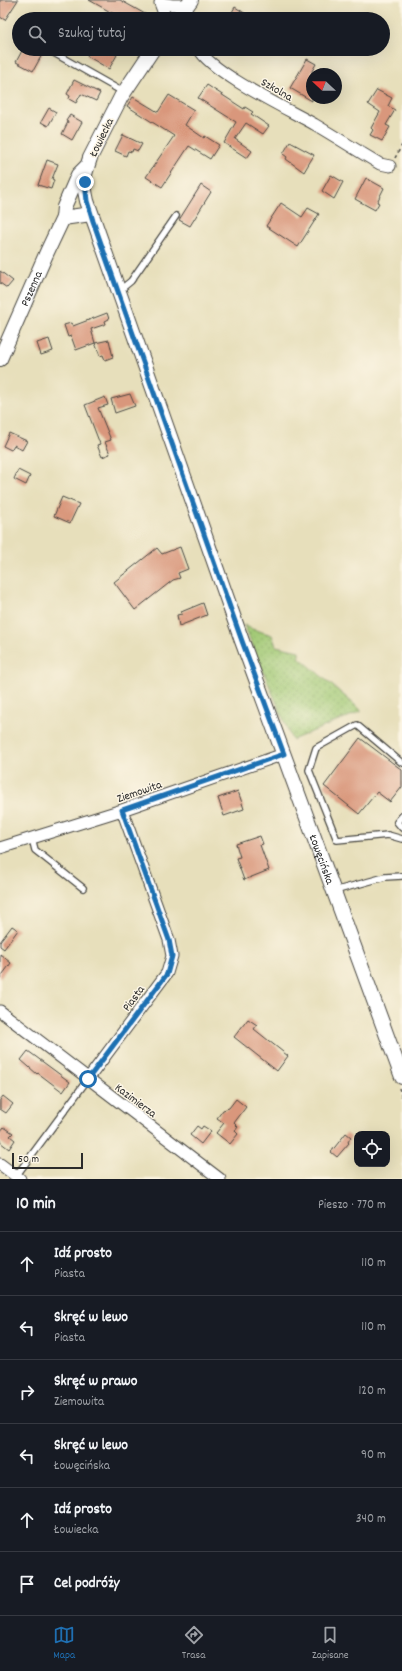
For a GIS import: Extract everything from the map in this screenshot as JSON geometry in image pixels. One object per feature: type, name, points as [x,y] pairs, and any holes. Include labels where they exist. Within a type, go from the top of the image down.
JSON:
[{"type":"street","points":[[158,1],[172,5],[190,2]]},
{"type":"street","points":[[158,1],[170,12]]},
{"type":"street","points":[[181,12],[190,2]]},
{"type":"street","name":"Łowiecka","points":[[148,56],[124,93],[88,166],[85,182],[89,208],[242,641]]},
{"type":"street","name":"Szkolna","points":[[202,56],[225,73],[258,93],[380,164],[390,166]]},
{"type":"street","name":"Pszenna","points":[[0,359],[64,212],[78,175],[88,166]]},
{"type":"street","points":[[64,212],[89,208]]},
{"type":"street","name":"Łowęcińska","points":[[242,641],[402,1077]]},
{"type":"street","name":"Ziemowita","points":[[0,848],[122,810],[284,754]]},
{"type":"street","name":"Piasta","points":[[88,1079],[167,974],[172,956],[169,940],[122,810]]},
{"type":"street","name":"Kazimierza","points":[[0,1011],[220,1179]]},
{"type":"street","points":[[0,1164],[18,1178]]},
{"type":"lane","points":[[59,56],[124,93]]},
{"type":"lane","points":[[118,291],[132,281],[176,216]]},
{"type":"lane","points":[[402,763],[357,725],[316,748],[309,770],[337,840],[388,835],[402,839]]},
{"type":"lane","points":[[402,816],[397,822],[402,828]]},
{"type":"lane","points":[[32,838],[35,850],[83,888]]},
{"type":"lane","points":[[334,892],[385,877],[402,876]]},
{"type":"lane","name":"Piasta","points":[[18,1178],[88,1079]]},
{"type":"path","points":[[390,166],[402,146]]},
{"type":"green space","points":[[244,625],[272,635],[276,646],[299,651],[299,657],[362,711],[292,740]]},
{"type":"building","points":[[0,0],[18,0],[5,20],[0,17]]},
{"type":"building","points":[[89,0],[120,0],[141,12],[110,12]]},
{"type":"building","points":[[235,7],[243,12],[232,12]]},
{"type":"building","points":[[19,56],[41,56],[33,71],[16,62]]},
{"type":"building","points":[[87,56],[116,56],[109,69]]},
{"type":"building","points":[[307,59],[316,64],[314,68],[306,68],[306,97],[290,88]]},
{"type":"building","points":[[74,80],[100,93],[96,101],[81,94],[76,103],[69,99],[70,96],[67,94]]},
{"type":"building","points":[[207,85],[244,109],[245,107],[253,112],[251,114],[269,126],[263,134],[246,123],[235,139],[252,151],[247,158],[224,143],[236,122],[198,98]]},
{"type":"building","points":[[377,90],[392,98],[388,106],[395,110],[386,125],[390,127],[382,141],[370,135],[373,130],[371,128],[380,112],[368,104]]},
{"type":"building","points":[[169,95],[194,110],[185,125],[204,138],[205,136],[219,145],[210,159],[189,146],[162,187],[146,177],[174,136],[127,106],[133,97],[158,112]]},
{"type":"building","points":[[49,108],[56,112],[48,126],[41,122]]},
{"type":"building","points":[[70,115],[82,122],[72,140],[62,134],[68,122],[66,121]]},
{"type":"building","points":[[123,135],[142,144],[138,151],[133,149],[132,152],[128,151],[126,156],[115,151]]},
{"type":"building","points":[[290,142],[314,155],[304,172],[286,159],[287,157],[283,154]]},
{"type":"building","points":[[47,160],[58,164],[52,179],[54,180],[51,189],[38,185]]},
{"type":"building","points":[[331,175],[343,182],[334,199],[322,191]]},
{"type":"building","points":[[366,178],[384,188],[375,210],[355,199]]},
{"type":"building","points":[[201,185],[211,192],[190,226],[179,220]]},
{"type":"building","points":[[281,203],[302,217],[308,208],[319,214],[298,247],[266,226]]},
{"type":"building","points":[[0,271],[13,281],[7,288],[0,283]]},
{"type":"building","points":[[107,313],[109,319],[105,321],[106,324],[91,329],[95,343],[76,350],[71,336],[68,337],[64,325],[71,323],[73,326]]},
{"type":"building","points":[[49,339],[53,351],[41,355],[37,343]]},
{"type":"building","points":[[109,340],[113,357],[105,360],[103,355],[100,356],[95,343]]},
{"type":"building","points":[[130,394],[135,406],[115,413],[111,399]]},
{"type":"building","points":[[105,397],[108,405],[98,408],[111,440],[105,442],[110,454],[102,457],[97,445],[100,444],[85,405]]},
{"type":"building","points":[[9,433],[27,441],[22,450],[14,445],[11,450],[3,446]]},
{"type":"building","points":[[18,470],[30,476],[26,485],[14,479]]},
{"type":"building","points":[[62,497],[79,504],[70,523],[54,516]]},
{"type":"building","points":[[180,547],[188,569],[178,573],[180,578],[173,580],[135,610],[114,582],[157,548],[162,554]]},
{"type":"building","points":[[203,603],[207,615],[179,626],[177,615]]},
{"type":"building","points":[[360,738],[402,770],[402,787],[390,802],[377,792],[359,814],[324,786]]},
{"type":"building","points":[[238,791],[244,809],[224,816],[218,798]]},
{"type":"building","points":[[260,836],[263,844],[260,845],[269,870],[244,880],[236,858],[240,857],[236,844]]},
{"type":"building","points":[[12,926],[18,930],[4,949],[0,946],[0,942]]},
{"type":"building","points":[[0,954],[11,963],[0,978]]},
{"type":"building","points":[[248,1019],[257,1025],[254,1029],[288,1056],[277,1071],[234,1037]]},
{"type":"building","points":[[28,1051],[70,1082],[63,1092],[38,1073],[37,1074],[21,1060]]},
{"type":"building","points":[[3,1096],[13,1104],[6,1113],[0,1109],[0,1100]]},
{"type":"building","points":[[236,1099],[246,1107],[234,1123],[238,1127],[235,1131],[238,1134],[230,1144],[216,1133],[224,1123],[217,1118],[223,1110],[229,1108]]},
{"type":"building","points":[[197,1126],[201,1129],[203,1126],[211,1131],[201,1144],[190,1135]]},
{"type":"building","points":[[4,1127],[13,1133],[10,1136],[15,1140],[9,1149],[0,1142],[0,1132]]},
{"type":"building","points":[[346,1133],[351,1137],[348,1142],[349,1143],[337,1157],[331,1152]]},
{"type":"route","points":[[85,182],[87,201],[93,221],[242,641],[284,754],[122,810],[169,940],[172,956],[167,974],[88,1079]]}]
